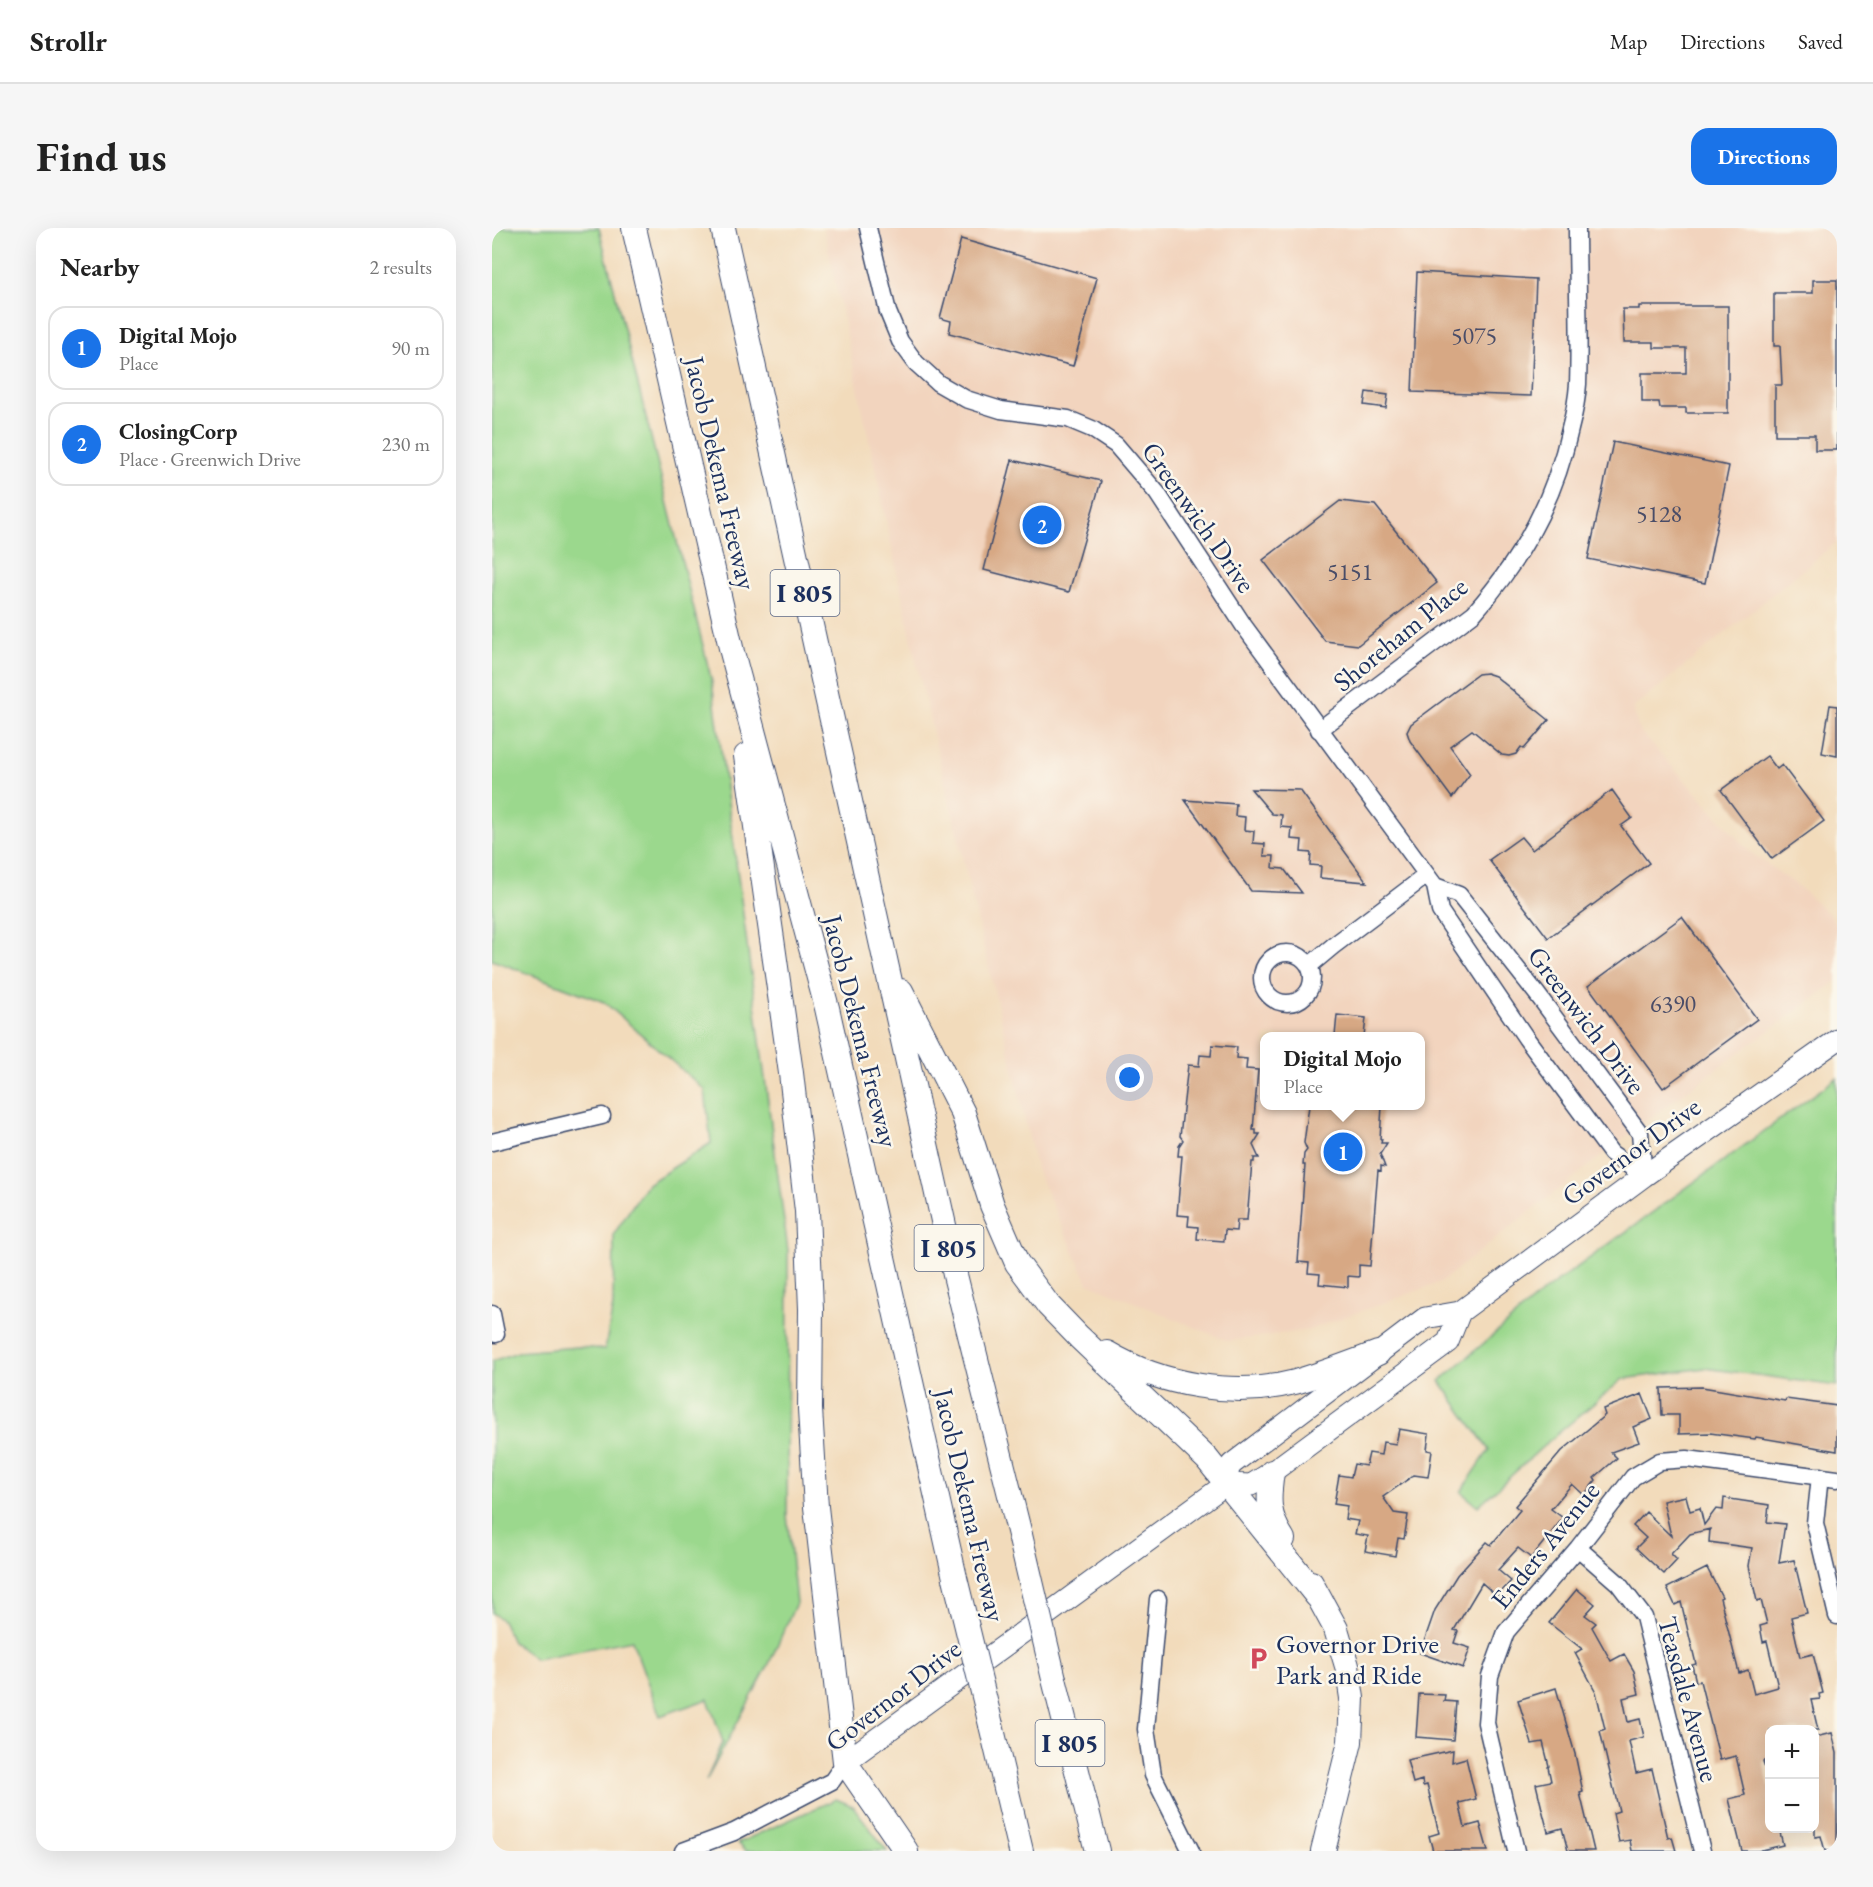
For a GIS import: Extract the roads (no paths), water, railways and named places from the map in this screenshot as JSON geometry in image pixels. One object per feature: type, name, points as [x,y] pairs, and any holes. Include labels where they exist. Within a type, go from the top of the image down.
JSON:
[{"type":"highway","name":"Jacob Dekema Freeway","points":[[634,228],[732,652],[827,1008],[955,1578],[1022,1851]]},
{"type":"highway","name":"Jacob Dekema Freeway","points":[[723,228],[955,1275],[1097,1851]]},
{"type":"highway","points":[[732,652],[791,1073],[807,1211],[811,1309],[810,1408],[816,1507],[845,1762],[906,1851]]},
{"type":"highway","points":[[885,959],[963,1113],[992,1205],[1017,1263],[1049,1306],[1079,1337],[1207,1459],[1317,1596]]},
{"type":"highway","points":[[1079,1337],[1123,1363],[1161,1377],[1206,1387],[1254,1388],[1293,1382],[1378,1353]]},
{"type":"highway","points":[[1272,1472],[1268,1497],[1270,1515],[1279,1533],[1306,1572],[1336,1629],[1347,1666],[1352,1698],[1350,1742],[1323,1851]]},
{"type":"main road","name":"Governor Drive","points":[[845,1762],[1226,1484],[1232,1464],[1425,1318],[1460,1312],[1644,1176],[1837,1040]]},
{"type":"main road","points":[[1226,1484],[1251,1485],[1272,1472],[1448,1342],[1460,1312]]},
{"type":"street","name":"Greenwich Drive","points":[[868,228],[888,312],[900,341],[916,363],[938,383],[966,399],[1001,410],[1068,419],[1092,429],[1116,445],[1157,493],[1226,599],[1319,730],[1431,881],[1440,911],[1526,1038],[1611,1153],[1644,1176]]},
{"type":"street","name":"Shoreham Place","points":[[1319,730],[1474,613],[1524,549],[1545,508],[1564,457],[1578,385],[1577,228]]},
{"type":"street","name":"Greenwich Drive","points":[[1431,881],[1459,895],[1537,994],[1640,1133],[1644,1176]]},
{"type":"street","points":[[1309,966],[1333,946],[1431,881]]},
{"type":"street","points":[[492,1142],[603,1116]]},
{"type":"street","points":[[492,1314],[496,1334]]},
{"type":"street","name":"Enders Avenue","points":[[1516,1851],[1486,1723],[1490,1676],[1506,1632],[1578,1548],[1633,1477],[1660,1461],[1687,1460],[1837,1479]]},
{"type":"street","points":[[1820,1476],[1815,1523],[1837,1616]]},
{"type":"street","name":"Teasdale Avenue","points":[[1578,1548],[1618,1583],[1644,1617],[1702,1851]]},
{"type":"street","points":[[1158,1599],[1146,1730],[1153,1775],[1191,1851]]},
{"type":"street","name":"Governor Drive","points":[[683,1851],[734,1832],[832,1781],[845,1762]]},
{"type":"place","name":"ClosingCorp","points":[[1042,525]]},
{"type":"place","name":"Digital Mojo","points":[[1343,1152]]},
{"type":"place","name":"Governor Drive Park and Ride","points":[[1258,1659]]}]
